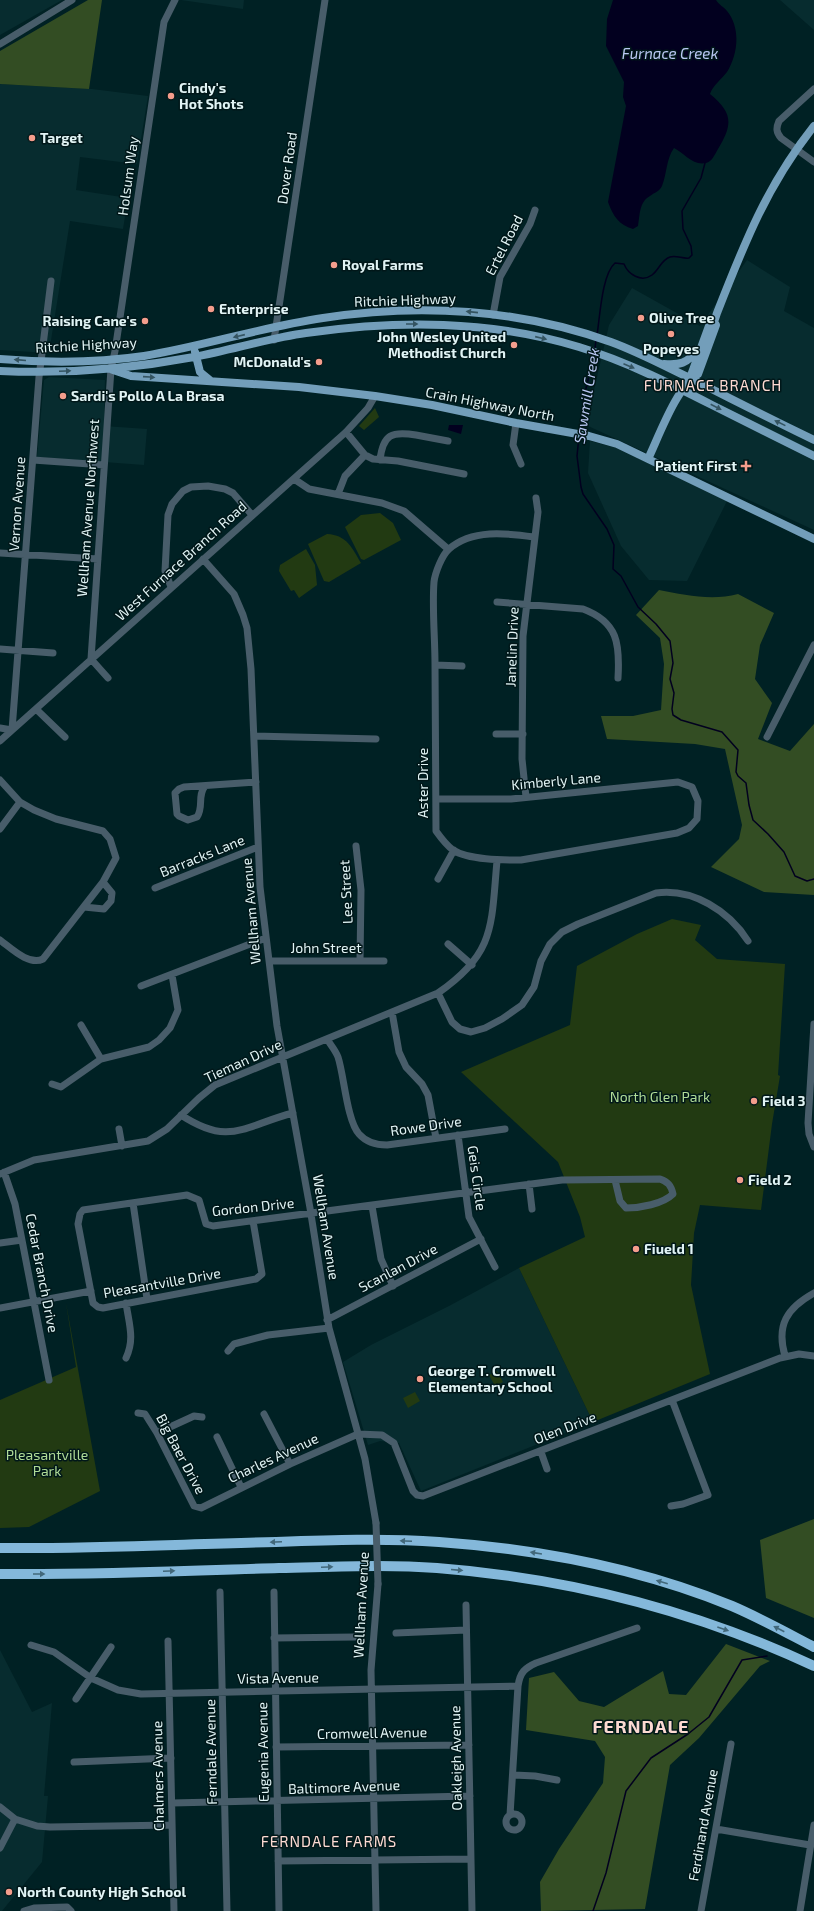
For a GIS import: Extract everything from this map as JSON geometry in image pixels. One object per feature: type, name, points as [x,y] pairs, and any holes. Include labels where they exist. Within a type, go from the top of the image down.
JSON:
[{"type":"highway","points":[[0,1548],[66,1548],[365,1540],[438,1542],[506,1548],[606,1566],[672,1585],[747,1613],[814,1647]]},
{"type":"highway","points":[[0,1574],[64,1574],[363,1566],[436,1568],[503,1575],[568,1585],[639,1602],[731,1632],[813,1665]]},
{"type":"main road","points":[[690,378],[698,374],[716,325],[714,322],[757,215],[773,185],[814,126]]},
{"type":"main road","name":"Ritchie Highway","points":[[0,359],[41,362],[144,356],[277,327],[337,316],[423,309],[470,311],[538,322],[597,338],[661,364],[814,440]]},
{"type":"main road","points":[[344,328],[346,321],[363,318],[370,313]]},
{"type":"main road","points":[[303,333],[332,326],[337,319],[337,316]]},
{"type":"main road","points":[[648,458],[682,390],[690,378],[710,323],[714,322]]},
{"type":"main road","name":"Ritchie Highway","points":[[0,371],[40,372],[111,369],[196,357],[303,333],[344,328],[412,323],[451,325],[517,332],[594,353],[682,390],[814,456]]},
{"type":"main road","points":[[661,364],[678,364],[690,360],[706,334]]},
{"type":"main road","points":[[193,346],[200,372],[211,381]]},
{"type":"main road","name":"Crain Highway North","points":[[111,369],[131,376],[299,387],[375,396],[432,405],[516,423],[590,436],[618,444],[814,539]]},
{"type":"street","points":[[0,44],[72,0]]},
{"type":"street","name":"Holsum Way","points":[[114,358],[164,22],[175,0]]},
{"type":"street","name":"Dover Road","points":[[274,340],[325,0]]},
{"type":"street","points":[[814,89],[779,121],[776,127],[777,133],[781,138],[814,162]]},
{"type":"street","name":"Ertel Road","points":[[494,315],[500,277],[530,224],[535,210]]},
{"type":"street","name":"Vernon Avenue","points":[[12,730],[40,372],[51,281]]},
{"type":"street","name":"Wellham Avenue Northwest","points":[[91,659],[111,369],[114,358]]},
{"type":"street","name":"West Furnace Branch Road","points":[[0,741],[346,432],[368,408],[375,396]]},
{"type":"street","points":[[516,423],[513,445],[521,464]]},
{"type":"street","points":[[346,432],[364,455],[380,460],[398,461],[464,474]]},
{"type":"street","points":[[380,460],[384,442],[394,433],[402,433],[448,442]]},
{"type":"street","points":[[338,494],[345,476],[364,455]]},
{"type":"street","points":[[33,460],[104,465]]},
{"type":"street","points":[[294,479],[308,489],[391,506],[404,512],[448,549],[462,541],[494,533],[534,537]]},
{"type":"street","points":[[171,587],[166,571],[168,515],[172,504],[183,491],[191,487],[208,486],[225,489],[233,493],[252,515]]},
{"type":"street","name":"Janelin Drive","points":[[526,797],[522,759],[523,636],[538,512],[536,498]]},
{"type":"street","name":"Aster Drive","points":[[448,549],[439,566],[434,581],[436,831],[454,850]]},
{"type":"street","points":[[0,553],[98,559]]},
{"type":"street","name":"Wellham Avenue","points":[[203,559],[234,594],[243,615],[250,643],[258,847],[266,938],[282,1056],[311,1214],[327,1320],[369,1478],[376,1523],[378,1584],[372,1655],[376,1911]]},
{"type":"street","points":[[497,602],[583,609],[595,613],[613,630],[618,650],[618,678]]},
{"type":"street","points":[[767,737],[814,645]]},
{"type":"street","points":[[0,649],[53,653]]},
{"type":"street","points":[[91,659],[108,678]]},
{"type":"street","points":[[435,666],[462,666]]},
{"type":"street","points":[[36,709],[65,736]]},
{"type":"street","points":[[0,728],[12,730]]},
{"type":"street","points":[[496,734],[523,734]]},
{"type":"street","points":[[254,736],[376,739]]},
{"type":"street","points":[[0,780],[20,802],[45,815],[103,831],[110,839],[116,858],[103,882],[46,956],[39,961],[29,959],[0,940]]},
{"type":"street","points":[[205,786],[200,794],[201,809],[197,817],[188,820],[179,816],[175,798],[177,790],[184,787],[256,782]]},
{"type":"street","name":"Kimberly Lane","points":[[436,800],[526,797],[678,782],[692,787],[698,801],[697,819],[689,828],[677,833],[543,857],[497,861]]},
{"type":"street","points":[[0,828],[20,802]]},
{"type":"street","name":"Lee Street","points":[[356,846],[361,890],[360,961]]},
{"type":"street","name":"Barracks Lane","points":[[155,888],[258,847]]},
{"type":"street","points":[[438,879],[454,850],[497,861]]},
{"type":"street","name":"Tieman Drive","points":[[2,1173],[34,1160],[148,1141],[167,1129],[215,1085],[282,1056],[438,993],[456,981],[472,965],[487,941],[491,924],[497,861]]},
{"type":"street","points":[[84,907],[104,909],[111,901],[112,893],[103,882]]},
{"type":"street","points":[[438,993],[452,1022],[460,1029],[471,1032],[484,1028],[502,1019],[522,1005],[534,987],[541,961],[550,944],[562,932],[578,924],[656,893],[669,891],[683,894],[714,906],[740,928],[748,941]]},
{"type":"street","points":[[140,986],[266,938]]},
{"type":"street","points":[[448,944],[472,965]]},
{"type":"street","name":"John Street","points":[[269,962],[384,960]]},
{"type":"street","points":[[52,1084],[60,1087],[101,1059],[149,1047],[159,1040],[170,1028],[178,1010],[172,975]]},
{"type":"street","points":[[392,1012],[399,1052],[406,1067],[422,1084],[428,1095],[436,1138]]},
{"type":"street","points":[[814,1024],[808,1123],[809,1134],[814,1147]]},
{"type":"street","points":[[81,1025],[101,1059]]},
{"type":"street","name":"Rowe Drive","points":[[327,1039],[338,1055],[353,1121],[359,1134],[378,1145],[505,1129]]},
{"type":"street","points":[[181,1115],[196,1125],[211,1131],[224,1132],[244,1130],[265,1121],[293,1114]]},
{"type":"street","points":[[119,1129],[122,1146]]},
{"type":"street","name":"Geis Circle","points":[[458,1135],[469,1217],[496,1267]]},
{"type":"street","name":"Cedar Branch Drive","points":[[2,1173],[15,1204],[49,1380]]},
{"type":"street","name":"Gordon Drive","points":[[91,1291],[78,1224],[80,1214],[83,1210],[187,1195],[199,1200],[206,1224],[213,1226],[562,1180],[660,1179],[668,1182],[673,1194],[661,1201],[633,1208],[626,1208],[620,1201],[615,1180]]},
{"type":"street","points":[[529,1184],[532,1209]]},
{"type":"street","points":[[133,1202],[147,1299]]},
{"type":"street","points":[[372,1206],[381,1259],[393,1286]]},
{"type":"street","name":"Pleasantville Drive","points":[[0,1308],[91,1291],[93,1303],[98,1307],[103,1308],[256,1279],[262,1274],[253,1221]]},
{"type":"street","name":"Scanlan Drive","points":[[327,1320],[480,1239]]},
{"type":"street","points":[[0,1243],[22,1240]]},
{"type":"street","points":[[785,1356],[781,1337],[787,1317],[797,1304],[814,1293]]},
{"type":"street","points":[[126,1303],[132,1340],[131,1348],[126,1358]]},
{"type":"street","points":[[228,1351],[234,1344],[268,1335],[329,1328]]},
{"type":"street","name":"Olen Drive","points":[[358,1434],[382,1435],[394,1443],[413,1491],[416,1495],[420,1496],[541,1452],[785,1356],[799,1354],[814,1356]]},
{"type":"street","points":[[671,1506],[683,1504],[708,1495],[672,1400]]},
{"type":"street","name":"Big Baer Drive","points":[[138,1413],[145,1414],[157,1433],[194,1506],[201,1508]]},
{"type":"street","points":[[264,1414],[290,1464]]},
{"type":"street","points":[[157,1433],[194,1416],[202,1417]]},
{"type":"street","name":"Charles Avenue","points":[[201,1508],[290,1464],[358,1434]]},
{"type":"street","points":[[217,1437],[242,1487]]},
{"type":"street","points":[[541,1452],[547,1470]]},
{"type":"street","name":"Ferndale Avenue","points":[[220,1592],[227,1911]]},
{"type":"street","name":"Eugenia Avenue","points":[[274,1592],[279,1911]]},
{"type":"street","name":"Oakleigh Avenue","points":[[466,1605],[472,1911]]},
{"type":"street","points":[[510,1815],[514,1775],[518,1686],[521,1672],[526,1668],[637,1628]]},
{"type":"street","points":[[396,1632],[466,1630]]},
{"type":"street","points":[[274,1638],[355,1637]]},
{"type":"street","name":"Chalmers Avenue","points":[[168,1641],[174,1911]]},
{"type":"street","name":"Vista Avenue","points":[[31,1645],[54,1652],[91,1678],[118,1690],[133,1692],[372,1690],[518,1686]]},
{"type":"street","points":[[76,1699],[111,1647]]},
{"type":"street","name":"Ferdinand Avenue","points":[[701,1911],[731,1744]]},
{"type":"street","name":"Cromwell Avenue","points":[[276,1747],[468,1745]]},
{"type":"street","points":[[74,1762],[171,1758]]},
{"type":"street","points":[[514,1775],[535,1776],[557,1780]]},
{"type":"street","name":"Baltimore Avenue","points":[[172,1803],[277,1802],[470,1796]]},
{"type":"street","points":[[0,1806],[15,1819],[37,1826],[172,1825]]},
{"type":"street","points":[[0,1848],[15,1819]]},
{"type":"street","points":[[800,1911],[814,1825]]},
{"type":"street","points":[[716,1829],[810,1845]]},
{"type":"street","points":[[278,1861],[471,1859]]},
{"type":"street","points":[[24,1911],[34,1908],[67,1907],[71,1911]]},
{"type":"shaded area","points":[[0,0],[62,0],[0,35]]},
{"type":"shaded area","points":[[181,0],[244,0],[243,9]]},
{"type":"shaded area","points":[[780,0],[814,0],[814,30]]},
{"type":"shaded area","points":[[0,84],[92,89],[148,96],[137,164],[80,157],[76,190],[128,198],[123,229],[70,221],[49,353],[0,350]]},
{"type":"shaded area","points":[[747,260],[790,287],[784,311],[814,328],[814,530],[586,425],[609,325],[632,288],[700,326]]},
{"type":"shaded area","points":[[49,377],[105,380],[104,426],[147,429],[144,465],[37,457],[44,380]]},
{"type":"shaded area","points":[[590,441],[617,448],[727,501],[687,581],[649,580],[621,546],[588,473]]},
{"type":"shaded area","points":[[519,1268],[593,1422],[421,1491],[399,1443],[380,1441],[368,1445],[343,1362],[371,1345],[449,1306]]},
{"type":"shaded area","points":[[0,1650],[32,1712],[52,1703],[44,1796],[48,1796],[42,1862],[2,1911],[0,1911]]},
{"type":"green space","points":[[88,0],[102,0],[89,89],[0,84],[0,51]]},
{"type":"green space","points":[[375,408],[379,417],[364,430],[359,426]]},
{"type":"green space","points":[[380,513],[393,523],[401,540],[364,560],[361,559],[345,527],[361,515]]},
{"type":"green space","points":[[327,534],[339,537],[348,543],[361,563],[329,582],[324,581],[308,544]]},
{"type":"green space","points":[[306,549],[315,565],[317,585],[299,598],[294,590],[291,591],[279,571],[280,565]]},
{"type":"green space","points":[[659,590],[708,597],[738,594],[774,613],[760,645],[755,679],[772,703],[758,739],[790,751],[814,724],[814,895],[764,892],[711,867],[739,839],[742,825],[725,749],[695,744],[607,739],[601,716],[633,716],[661,710],[664,664],[660,638],[636,615]]},
{"type":"green space","name":"North Glen Park","points":[[672,919],[701,925],[695,940],[717,959],[785,964],[778,1075],[780,1076],[761,1210],[700,1205],[694,1233],[691,1285],[710,1374],[593,1422],[519,1268],[585,1237],[580,1217],[558,1162],[461,1072],[570,1025],[577,966],[637,934]]},
{"type":"green space","name":"Pleasantville Park","points":[[66,1303],[100,1491],[29,1527],[0,1528],[0,1400],[76,1367]]},
{"type":"green space","points":[[497,1371],[503,1382],[495,1386],[489,1375]]},
{"type":"green space","points":[[415,1392],[420,1401],[408,1408],[403,1398]]},
{"type":"green space","points":[[814,1519],[814,1618],[766,1598],[760,1540]]},
{"type":"green space","points":[[726,1644],[770,1661],[760,1666],[699,1738],[670,1765],[645,1909],[541,1911],[540,1882],[559,1849],[603,1783],[605,1757],[595,1741],[526,1730],[529,1678],[554,1672],[579,1701],[604,1707],[663,1671],[669,1694],[686,1695]]},
{"type":"water","name":"Furnace Creek","points":[[613,0],[716,0],[726,10],[731,18],[736,33],[736,49],[731,65],[727,72],[715,85],[710,94],[718,101],[727,113],[728,126],[723,140],[713,158],[706,163],[697,163],[674,148],[669,157],[661,188],[646,199],[642,205],[638,226],[633,229],[624,225],[617,219],[608,202],[626,106],[623,97],[624,82],[606,46],[607,19]]},
{"type":"water","points":[[449,425],[463,425],[461,434],[448,430]]},
{"type":"waterway","name":"Sawmill Creek","points":[[597,335],[604,286],[607,276],[615,263],[624,264],[632,274],[639,278],[644,278],[652,275],[667,258],[675,256],[689,258],[692,255],[691,246],[683,229],[682,211],[701,178],[705,163]]},
{"type":"waterway","name":"Sawmill Creek","points":[[595,348],[596,340]]},
{"type":"waterway","name":"Sawmill Creek","points":[[580,431],[584,397],[594,354]]},
{"type":"waterway","name":"Sawmill Creek","points":[[579,436],[577,456],[581,487],[583,494],[607,529],[614,545],[613,569],[621,576],[638,607],[656,624],[670,641],[673,663],[670,679],[674,693],[672,709],[673,715],[681,720],[722,732],[738,750],[736,772],[738,776],[746,783],[753,820],[784,852],[795,876],[807,881],[814,879]]},
{"type":"waterway","points":[[593,1911],[606,1873],[626,1791],[651,1758],[688,1734],[709,1717],[742,1660],[767,1656]]},
{"type":"place","name":"Cindy's Hot Shots","points":[[171,96]]},
{"type":"place","name":"Target","points":[[32,138]]},
{"type":"place","name":"Royal Farms","points":[[334,265]]},
{"type":"place","name":"Enterprise","points":[[211,309]]},
{"type":"place","name":"Olive Tree","points":[[641,318]]},
{"type":"place","name":"Raising Cane's","points":[[145,321]]},
{"type":"place","name":"Popeyes","points":[[671,334]]},
{"type":"place","name":"John Wesley United Methodist Church","points":[[514,345]]},
{"type":"place","name":"McDonald's","points":[[319,362]]},
{"type":"place","name":"Sardi's Pollo A La Brasa","points":[[63,396]]},
{"type":"place","name":"Patient First","points":[[746,466]]},
{"type":"place","name":"Field 3","points":[[754,1101]]},
{"type":"place","name":"Field 2","points":[[740,1180]]},
{"type":"place","name":"Fiueld 1","points":[[636,1249]]},
{"type":"place","name":"George T. Cromwell Elementary School","points":[[420,1379]]},
{"type":"place","name":"North County High School","points":[[9,1892]]},
{"type":"district","name":"FURNACE BRANCH","points":[[713,386]]},
{"type":"district","name":"FERNDALE","points":[[641,1727]]},
{"type":"district","name":"FERNDALE FARMS","points":[[329,1842]]}]
